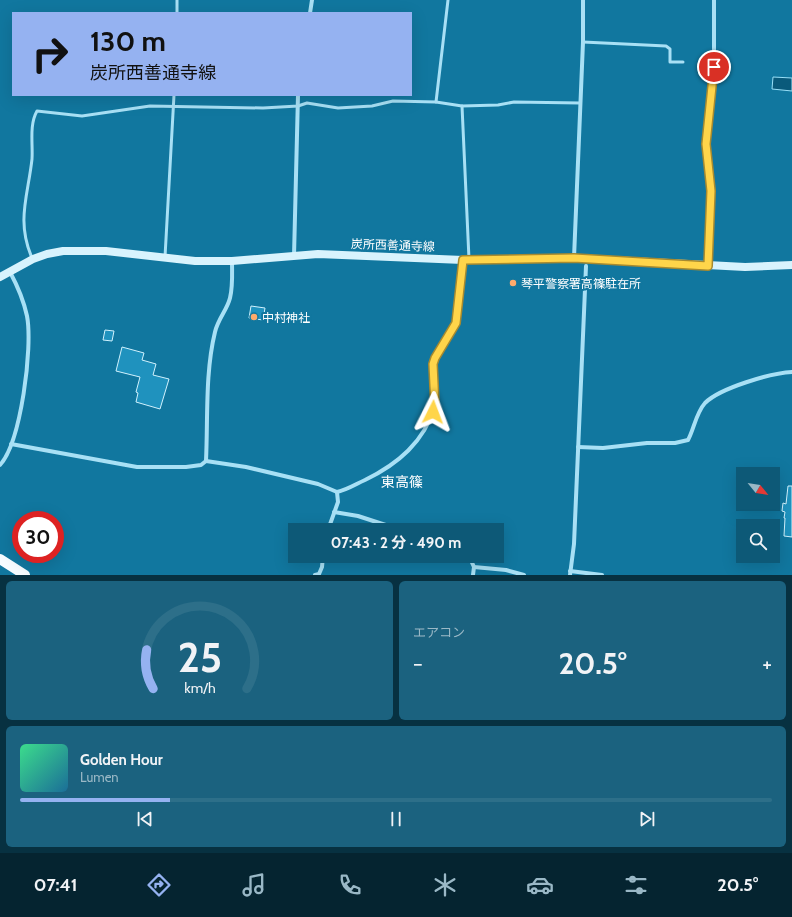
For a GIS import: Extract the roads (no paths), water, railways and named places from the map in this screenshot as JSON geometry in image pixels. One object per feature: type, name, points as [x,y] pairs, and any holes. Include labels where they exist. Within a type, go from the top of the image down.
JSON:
[{"type":"main road","name":"炭所西善通寺線","points":[[0,277],[33,259],[47,254],[63,251],[106,252],[195,261],[232,261],[318,254],[466,260],[574,258],[745,267],[792,264]]},
{"type":"main road","points":[[0,560],[26,575]]},
{"type":"street","points":[[310,12],[312,0]]},
{"type":"street","points":[[574,258],[583,42],[583,0]]},
{"type":"street","points":[[708,266],[711,191],[706,144],[714,67],[714,0]]},
{"type":"street","points":[[294,256],[298,96]]},
{"type":"street","points":[[12,444],[137,467],[186,467],[201,465],[206,461],[246,467],[318,484],[337,492],[357,485],[381,473],[408,453],[417,441],[430,418],[435,406],[433,364],[456,323],[466,260]]},
{"type":"street","points":[[206,461],[209,386],[213,346],[219,320],[230,298],[232,286],[232,261]]},
{"type":"street","points":[[586,266],[574,544],[569,574],[602,575]]},
{"type":"street","points":[[0,465],[4,461],[12,444],[26,380],[27,316],[10,272]]},
{"type":"street","points":[[578,447],[603,448],[647,443],[675,443],[688,440],[705,403],[727,390],[750,381],[779,373],[792,372]]},
{"type":"street","points":[[330,523],[338,502],[337,492]]},
{"type":"street","points":[[334,512],[358,516],[380,523]]},
{"type":"street","points":[[315,575],[319,574],[322,563]]},
{"type":"street","points":[[472,563],[474,567],[473,575]]},
{"type":"street","points":[[474,567],[506,570],[524,575]]},
{"type":"lane","points":[[177,0],[177,12]]},
{"type":"lane","points":[[436,102],[448,0]]},
{"type":"lane","points":[[583,42],[666,46],[670,48],[670,62],[683,62]]},
{"type":"lane","points":[[165,258],[174,96]]},
{"type":"lane","points":[[33,259],[24,234],[24,203],[32,159],[33,117],[37,111],[82,116],[150,106],[263,108],[298,106],[307,103],[338,108],[372,106],[392,101],[436,102],[462,106],[498,105],[514,102],[580,103]]},
{"type":"lane","points":[[462,106],[466,260]]},
{"type":"water","points":[[773,77],[792,78],[792,91],[772,89]]},
{"type":"place","name":"琴平警察署高篠駐在所","points":[[513,283]]},
{"type":"place","name":"中村神社","points":[[254,317]]},
{"type":"district","name":"東高篠","points":[[402,482]]}]
